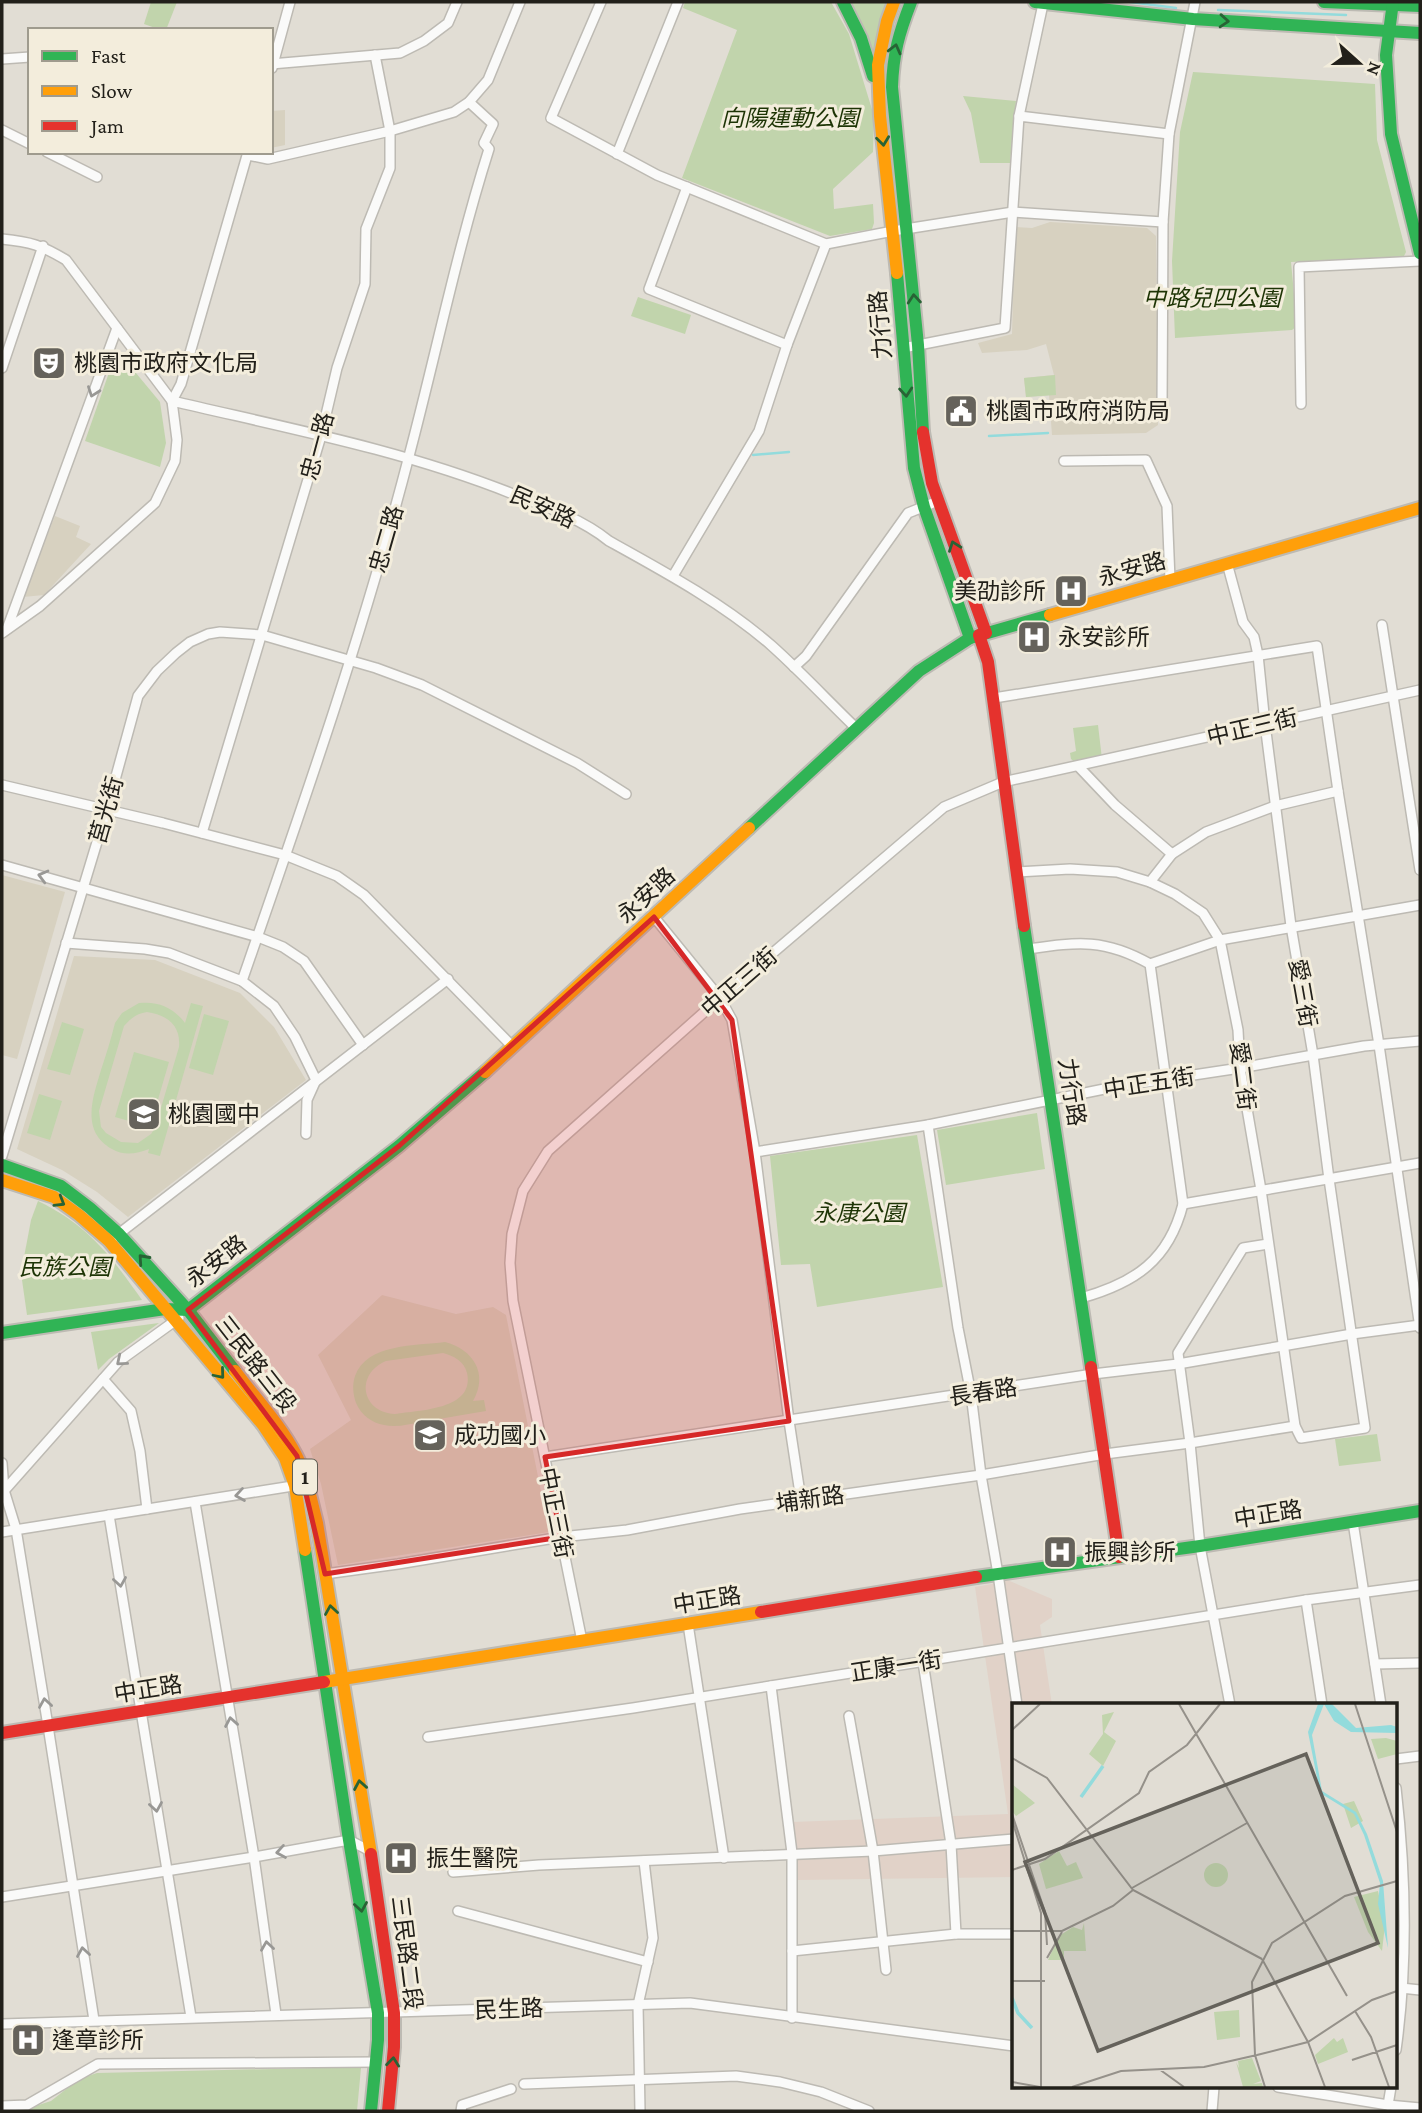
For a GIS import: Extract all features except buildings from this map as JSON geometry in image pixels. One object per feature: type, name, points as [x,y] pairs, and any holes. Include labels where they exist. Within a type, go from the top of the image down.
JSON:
[{"type":"street","points":[[273,62],[290,2]]},
{"type":"street","points":[[273,66],[400,52],[425,41],[448,23],[457,2]]},
{"type":"street","points":[[172,401],[181,384],[248,154],[268,159],[390,131],[454,112],[469,102],[488,80],[520,2]]},
{"type":"street","points":[[601,2],[551,118],[657,175],[827,244],[1013,212],[1163,222]]},
{"type":"street","points":[[617,154],[678,2]]},
{"type":"street","points":[[843,2],[851,15],[871,66],[880,116]]},
{"type":"street","name":"力行路","points":[[894,2],[887,21],[878,65],[880,116],[914,468],[924,507],[988,662],[1003,782],[1119,1557]]},
{"type":"street","name":"力行路","points":[[911,2],[892,59],[892,87],[908,229],[922,429],[932,483],[978,636]]},
{"type":"street","points":[[1162,410],[1163,222],[1169,134],[1195,2]]},
{"type":"street","points":[[1324,2],[1420,6]]},
{"type":"street","points":[[903,348],[1005,328],[1020,116],[1039,3],[1193,19],[1420,33]]},
{"type":"street","points":[[1393,3],[1386,55],[1391,134],[1420,253]]},
{"type":"street","name":"忠一路","points":[[202,833],[321,436],[337,369],[365,284],[366,229],[390,168],[390,131],[375,55]]},
{"type":"street","points":[[2,59],[28,57]]},
{"type":"street","name":"忠二路","points":[[242,981],[352,660],[409,457],[473,198],[489,149],[484,143],[493,124],[469,102]]},
{"type":"street","points":[[1020,116],[1169,134]]},
{"type":"street","points":[[2,130],[28,143]]},
{"type":"street","points":[[51,154],[97,177]]},
{"type":"street","points":[[687,187],[649,289],[787,345]]},
{"type":"street","points":[[2,239],[31,242],[66,260],[172,401],[177,440],[175,461],[155,503],[40,606],[4,631]]},
{"type":"street","points":[[673,576],[759,431],[787,345],[827,244]]},
{"type":"street","points":[[2,368],[43,246]]},
{"type":"street","points":[[1301,404],[1299,267],[1420,261]]},
{"type":"street","points":[[4,631],[117,328]]},
{"type":"street","name":"民安路","points":[[172,401],[409,457],[487,483],[549,508],[673,576],[738,619],[771,645],[856,728]]},
{"type":"street","points":[[1064,461],[1146,460],[1167,506],[1170,580]]},
{"type":"street","points":[[794,667],[806,656],[908,513],[938,501]]},
{"type":"street","name":"永安路","points":[[3,1492],[118,1362],[176,1321],[399,1146],[513,1047],[919,671],[978,636],[1420,508]]},
{"type":"street","name":"愛三街","points":[[1227,563],[1243,622],[1254,637],[1258,655],[1291,926],[1313,1055],[1365,1428],[1301,1438]]},
{"type":"street","points":[[1382,625],[1420,870]]},
{"type":"street","name":"莒光街","points":[[2,1156],[107,809],[138,696],[157,671],[183,648],[208,634],[229,631],[262,635],[352,660],[422,685],[577,762],[626,794]]},
{"type":"street","points":[[994,698],[1317,646],[1420,1326]]},
{"type":"street","name":"中正三街","points":[[582,1641],[513,1301],[509,1263],[512,1234],[523,1191],[548,1151],[720,998],[944,807],[1003,782],[1420,690]]},
{"type":"street","points":[[1079,767],[1115,805],[1172,854]]},
{"type":"street","points":[[2,785],[285,855],[337,876],[364,895],[513,1047]]},
{"type":"street","points":[[1150,882],[1172,854],[1206,832],[1275,806],[1338,791]]},
{"type":"street","points":[[2,864],[258,937],[283,947],[304,961],[363,1045]]},
{"type":"street","name":"愛二街","points":[[1017,872],[1070,869],[1106,871],[1150,882],[1175,894],[1203,913],[1220,940],[1238,1030],[1240,1068],[1261,1190],[1295,1426],[1301,1438]]},
{"type":"street","points":[[1028,948],[1087,943],[1124,950],[1150,964],[1220,940],[1420,905]]},
{"type":"street","points":[[654,917],[720,998],[732,1020],[755,1153],[789,1421],[802,1500]]},
{"type":"street","points":[[66,943],[169,953],[242,981],[274,1006],[295,1037],[316,1080]]},
{"type":"street","points":[[1081,1298],[1107,1291],[1147,1267],[1164,1250],[1177,1227],[1183,1204],[1150,964]]},
{"type":"street","points":[[114,1237],[448,979]]},
{"type":"street","name":"中正五街","points":[[755,1153],[928,1125],[1167,1079],[1379,1045],[1420,1041]]},
{"type":"street","points":[[306,1134],[307,1100],[316,1080]]},
{"type":"street","points":[[928,1125],[1017,1703]]},
{"type":"street","points":[[1183,1204],[1420,1163]]},
{"type":"street","name":"三民路三段","points":[[2,1166],[61,1186],[188,1310],[284,1435],[297,1456],[324,1681]]},
{"type":"street","name":"三民路三段","points":[[2,1180],[54,1197],[114,1237],[122,1255],[263,1426],[285,1458],[301,1484],[325,1574],[341,1677]]},
{"type":"street","points":[[1230,1703],[1199,1546],[1190,1443],[1178,1353],[1243,1248],[1268,1244]]},
{"type":"street","points":[[2,1333],[165,1309],[188,1310]]},
{"type":"street","name":"長春路","points":[[545,1457],[1093,1374],[1178,1364],[1352,1334],[1420,1326]]},
{"type":"street","points":[[103,1379],[131,1410],[140,1451],[147,1509]]},
{"type":"street","name":"埔新路","points":[[325,1574],[1295,1426]]},
{"type":"street","points":[[2,1463],[3,1492],[16,1529],[94,2020]]},
{"type":"street","points":[[2,1532],[301,1484]]},
{"type":"street","points":[[195,1502],[254,1857],[276,2014]]},
{"type":"street","name":"中正路","points":[[2,1733],[998,1574],[1420,1511]]},
{"type":"street","points":[[109,1515],[191,2017]]},
{"type":"street","points":[[1353,1522],[1381,1703]]},
{"type":"street","name":"正康一街","points":[[428,1737],[699,1698],[1306,1600],[1420,1585]]},
{"type":"street","points":[[1306,1600],[1322,1703]]},
{"type":"street","points":[[688,1625],[724,1858]]},
{"type":"street","points":[[923,1662],[951,1844],[957,1934]]},
{"type":"street","points":[[1375,1664],[1420,1663]]},
{"type":"street","name":"三民路二段","points":[[341,1677],[372,1853],[394,2013],[388,2111]]},
{"type":"street","name":"三民路二段","points":[[324,1681],[378,2013],[371,2111]]},
{"type":"street","points":[[771,1686],[792,1853],[792,2018]]},
{"type":"street","points":[[849,1716],[873,1851],[886,1969]]},
{"type":"street","points":[[1398,1759],[1420,1756]]},
{"type":"street","points":[[1398,1821],[1405,1920],[1398,2026]]},
{"type":"street","points":[[453,1872],[538,1865],[873,1851],[1012,1839]]},
{"type":"street","points":[[2,1897],[349,1840],[372,1853]]},
{"type":"street","points":[[640,2111],[638,2005],[653,1938],[644,1861]]},
{"type":"street","points":[[458,1911],[648,1962]]},
{"type":"street","points":[[792,1951],[957,1934],[1012,1934]]},
{"type":"street","points":[[1401,1989],[1420,1990]]},
{"type":"street","name":"民生路","points":[[2,2024],[690,2003],[1012,2046]]},
{"type":"street","points":[[2,2106],[27,2105],[98,2064],[376,2062]]},
{"type":"street","points":[[524,2084],[736,2076],[780,2082],[821,2092],[869,2111]]},
{"type":"street","points":[[1212,2111],[1213,2088]]},
{"type":"street","points":[[1297,2088],[1388,2105],[1420,2108]]},
{"type":"street","points":[[1388,2105],[1391,2088]]},
{"type":"street","points":[[461,2111],[462,2105],[511,2089]]},
{"type":"highlighted area","points":[[654,917],[732,1020],[789,1421],[545,1457],[561,1537],[325,1574],[297,1456],[188,1310],[399,1146]]},
{"type":"shaded area","points":[[285,110],[285,145],[273,148],[273,111]]},
{"type":"shaded area","points":[[1050,222],[1147,228],[1156,236],[1158,425],[1146,433],[1052,435],[1049,395],[1026,397],[1024,378],[1054,375],[1046,344],[1027,350],[982,353],[978,343],[1012,334],[1015,227],[1032,228]]},
{"type":"shaded area","points":[[55,516],[80,526],[76,537],[91,544],[44,595],[23,597]]},
{"type":"shaded area","points":[[2,875],[65,892],[17,1059],[2,1055]]},
{"type":"shaded area","name":"桃園國中","points":[[74,956],[155,960],[240,993],[274,1027],[306,1080],[128,1217],[97,1192],[62,1170],[17,1149]]},
{"type":"shaded area","name":"成功國小","points":[[382,1295],[456,1314],[493,1307],[506,1315],[549,1532],[338,1565],[321,1484],[310,1449],[351,1420],[318,1355]]},
{"type":"shaded area","points":[[1005,1579],[1052,1599],[1052,1617],[1040,1625],[1052,1703],[1012,1703],[1012,1877],[797,1880],[792,1822],[1008,1814],[975,1587]]},
{"type":"green space","points":[[151,2],[177,2],[167,28],[144,24]]},
{"type":"green space","name":"向陽運動公園","points":[[685,2],[831,2],[849,34],[874,116],[873,152],[833,189],[834,209],[873,204],[872,229],[830,236],[682,178],[737,30],[683,8]]},
{"type":"green space","points":[[847,2],[888,2],[874,65]]},
{"type":"green space","name":"中路兒四公園","points":[[1193,72],[1375,84],[1377,140],[1406,252],[1403,258],[1291,262],[1297,326],[1292,330],[1175,338],[1172,261],[1180,132]]},
{"type":"green space","points":[[963,96],[1016,101],[1010,163],[980,163],[971,113]]},
{"type":"green space","points":[[638,297],[691,315],[685,334],[631,316]]},
{"type":"green space","points":[[126,361],[160,402],[166,443],[160,467],[85,441],[112,364]]},
{"type":"green space","points":[[1055,375],[1056,395],[1026,397],[1024,378]]},
{"type":"green space","points":[[1098,725],[1102,759],[1077,764],[1071,759],[1070,753],[1076,751],[1073,728]]},
{"type":"green space","points":[[139,1003],[153,1003],[170,1009],[185,1023],[191,1003],[203,1006],[160,1156],[148,1153],[149,1149],[130,1154],[116,1151],[102,1142],[92,1123],[95,1091],[115,1023],[122,1013]],"holes":[[[154,1013],[175,1027],[179,1047],[155,1128],[138,1143],[121,1142],[101,1127],[99,1111],[124,1026],[140,1014]]]},
{"type":"green space","points":[[204,1014],[229,1021],[213,1075],[189,1068]]},
{"type":"green space","points":[[62,1022],[84,1029],[70,1075],[47,1069]]},
{"type":"green space","points":[[134,1052],[169,1062],[150,1127],[115,1117]]},
{"type":"green space","points":[[39,1094],[62,1101],[50,1140],[27,1133]]},
{"type":"green space","name":"永康公園","points":[[1037,1113],[1045,1169],[946,1185],[937,1130]]},
{"type":"green space","name":"永康公園","points":[[917,1135],[943,1287],[817,1307],[810,1264],[781,1265],[770,1156]]},
{"type":"green space","name":"民族公園","points":[[38,1201],[71,1220],[97,1243],[142,1300],[27,1315],[21,1273],[31,1220]]},
{"type":"green space","points":[[159,1323],[109,1359],[98,1370],[91,1332]]},
{"type":"green space","points":[[445,1342],[463,1350],[476,1364],[479,1381],[473,1401],[484,1400],[486,1411],[393,1426],[375,1422],[364,1415],[356,1403],[353,1390],[355,1376],[361,1365],[370,1357],[394,1348]],"holes":[[[443,1353],[455,1357],[467,1373],[467,1385],[454,1401],[430,1409],[395,1414],[384,1412],[369,1400],[366,1383],[376,1367],[386,1361]]]},
{"type":"green space","points":[[1377,1434],[1381,1461],[1339,1466],[1335,1439]]},
{"type":"green space","points":[[361,2068],[357,2111],[20,2111],[51,2101],[79,2079],[97,2073]]},
{"type":"waterway","points":[[1130,2],[1176,8]]},
{"type":"waterway","points":[[1218,10],[1346,15]]},
{"type":"waterway","points":[[989,436],[1048,433]]},
{"type":"waterway","points":[[753,455],[789,452]]},
{"type":"traffic: fast","points":[[843,2],[861,38],[873,76]]},
{"type":"traffic: fast","points":[[911,2],[897,44],[892,87],[918,345],[923,432]]},
{"type":"traffic: fast","points":[[1035,2],[1193,19],[1420,33]]},
{"type":"traffic: fast","points":[[1324,2],[1420,6]]},
{"type":"traffic: fast","points":[[1393,2],[1386,55],[1391,134],[1420,253]]},
{"type":"traffic: fast","points":[[897,273],[914,468],[924,507],[970,638]]},
{"type":"traffic: fast","points":[[749,828],[919,671],[970,638],[1050,615]]},
{"type":"traffic: fast","points":[[1024,926],[1091,1367]]},
{"type":"traffic: fast","points":[[2,1333],[165,1309],[188,1310],[399,1146],[485,1072]]},
{"type":"traffic: fast","points":[[2,1165],[61,1186],[90,1208],[119,1234],[188,1310],[235,1371]]},
{"type":"traffic: fast","points":[[976,1577],[1200,1546],[1420,1511]]},
{"type":"traffic: fast","points":[[305,1550],[378,2013],[371,2111]]},
{"type":"traffic: slow","points":[[894,2],[887,21],[878,65],[880,116],[897,273]]},
{"type":"traffic: slow","points":[[1050,615],[1420,508]]},
{"type":"traffic: slow","points":[[485,1072],[749,828]]},
{"type":"traffic: slow","points":[[2,1180],[54,1197],[109,1241],[263,1425],[285,1458],[295,1486],[305,1550]]},
{"type":"traffic: slow","points":[[235,1371],[290,1444],[308,1488],[317,1523],[371,1854]]},
{"type":"traffic: slow","points":[[324,1682],[761,1612]]},
{"type":"traffic: jam","points":[[923,432],[932,483],[986,633]]},
{"type":"traffic: jam","points":[[979,635],[988,662],[1024,926]]},
{"type":"traffic: jam","points":[[1091,1367],[1119,1557]]},
{"type":"traffic: jam","points":[[761,1612],[976,1577]]},
{"type":"traffic: jam","points":[[2,1733],[324,1682]]},
{"type":"traffic: jam","points":[[371,1854],[394,2013],[388,2111]]},
{"type":"place","name":"桃園市政府文化局","points":[[49,363]]},
{"type":"place","name":"桃園市政府消防局","points":[[961,411]]},
{"type":"place","name":"美劭診所","points":[[1071,591]]},
{"type":"place","name":"永安診所","points":[[1034,637]]},
{"type":"place","name":"桃園國中","points":[[144,1114]]},
{"type":"place","name":"成功國小","points":[[430,1435]]},
{"type":"place","name":"振興診所","points":[[1060,1552]]},
{"type":"place","name":"振生醫院","points":[[401,1858]]},
{"type":"place","name":"逢章診所","points":[[28,2040]]}]
